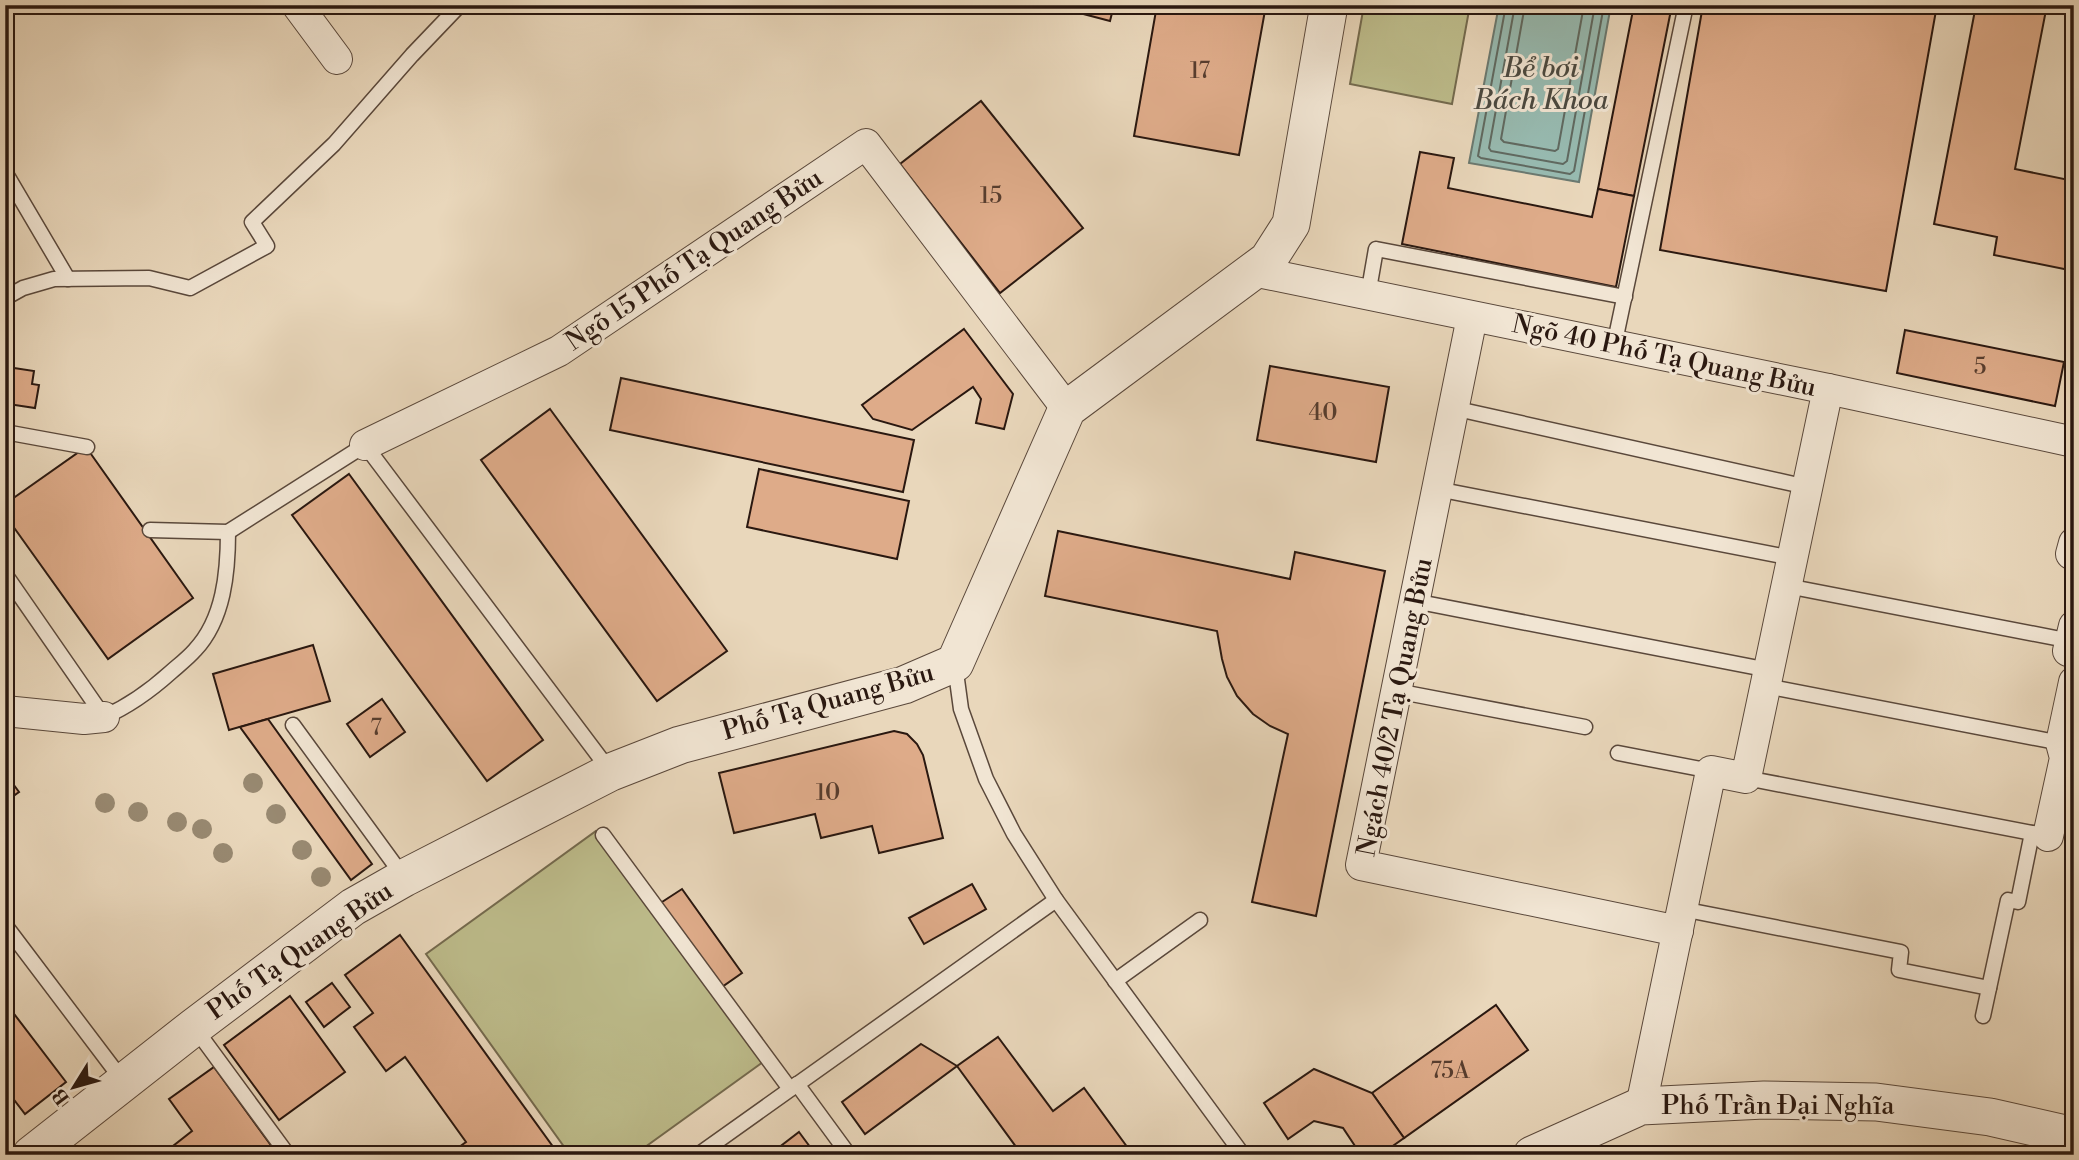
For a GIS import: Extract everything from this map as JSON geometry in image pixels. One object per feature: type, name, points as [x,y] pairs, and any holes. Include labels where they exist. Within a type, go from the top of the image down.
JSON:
[{"type":"street","points":[[296,5],[337,59]]},
{"type":"street","name":"Phố Tạ Quang Bửu","points":[[31,1155],[353,907],[404,878],[611,772],[680,745],[904,685],[954,663],[1068,409],[1268,260],[1291,224],[1329,5]]},
{"type":"street","name":"Ngõ 15 Phố Tạ Quang Bửu","points":[[365,445],[559,351],[866,144],[1068,409]]},
{"type":"street","name":"Ngõ 40 Phố Tạ Quang Bửu","points":[[1253,271],[2074,442]]},
{"type":"street","name":"Ngách 40/2 Tạ Quang Bửu","points":[[1472,317],[1361,865],[1680,920]]},
{"type":"street","points":[[1641,1106],[1712,771],[1746,778],[1828,389]]},
{"type":"street","points":[[2074,543],[2071,554],[2074,555]]},
{"type":"street","points":[[2040,835],[2066,754],[2074,682]]},
{"type":"street","points":[[5,711],[85,719],[104,717]]},
{"type":"street","name":"Phố Trần Đại Nghĩa","points":[[1532,1155],[1641,1106],[1764,1100],[1877,1102],[1990,1117],[2074,1136]]},
{"type":"lane","points":[[1614,346],[1686,5]]},
{"type":"lane","points":[[5,298],[23,288],[54,279],[149,278],[190,288],[267,246],[252,222],[334,144],[457,7]]},
{"type":"lane","points":[[5,172],[68,279]]},
{"type":"lane","points":[[1368,295],[1376,249],[1625,296]]},
{"type":"lane","points":[[1453,408],[1807,487]]},
{"type":"lane","points":[[5,432],[87,447]]},
{"type":"lane","points":[[365,445],[611,772]]},
{"type":"lane","name":"Ngõ 15 Phố Tạ Quang Bửu","points":[[228,532],[365,445]]},
{"type":"lane","points":[[1437,489],[2073,640]]},
{"type":"lane","points":[[5,574],[104,717],[122,709],[157,685],[197,649],[211,627],[221,598],[228,566],[228,532],[150,530]]},
{"type":"lane","points":[[1414,601],[1767,678],[2066,754]]},
{"type":"lane","points":[[954,663],[961,709],[986,779],[1014,834],[1056,900],[1243,1155]]},
{"type":"lane","points":[[1396,691],[1586,727]]},
{"type":"lane","points":[[293,725],[404,878]]},
{"type":"lane","points":[[1618,753],[1712,771]]},
{"type":"lane","points":[[1746,778],[2040,835],[2018,902],[2008,900],[1983,1016]]},
{"type":"lane","points":[[603,835],[849,1155]]},
{"type":"lane","points":[[698,1155],[1056,900]]},
{"type":"lane","points":[[1115,981],[1200,920]]},
{"type":"lane","points":[[1680,920],[1901,953],[1899,970],[1989,988]]},
{"type":"lane","points":[[5,925],[124,1082]]},
{"type":"lane","points":[[194,1027],[288,1155]]},
{"type":"shaded area","points":[[1364,5],[1470,5],[1452,104],[1350,84]]},
{"type":"shaded area","points":[[596,831],[763,1062],[634,1155],[570,1155],[426,954]]},
{"type":"water","name":"Bể bơi Bách Khoa","points":[[1499,5],[1611,5],[1579,182],[1469,163]]},
{"type":"building","points":[[1049,5],[1114,5],[1110,21]]},
{"type":"building","points":[[1157,5],[1266,5],[1239,155],[1134,136]]},
{"type":"building","points":[[1634,5],[1672,5],[1634,196],[1598,189]]},
{"type":"building","points":[[1703,5],[1937,5],[1886,291],[1660,250]]},
{"type":"building","points":[[1976,5],[2047,5],[2015,169],[2074,181],[2074,271],[1994,255],[1997,237],[1934,224]]},
{"type":"building","points":[[981,101],[1083,228],[1000,293],[900,164]]},
{"type":"building","points":[[1420,152],[1454,158],[1448,188],[1592,217],[1598,189],[1634,196],[1616,287],[1402,244]]},
{"type":"building","points":[[964,329],[1013,394],[1004,429],[976,423],[981,399],[973,387],[912,430],[873,419],[862,405]]},
{"type":"building","points":[[1905,330],[2064,362],[2055,406],[1897,373]]},
{"type":"building","points":[[1270,366],[1389,387],[1376,462],[1257,440]]},
{"type":"building","points":[[14,368],[34,371],[32,384],[39,385],[35,408],[8,404]]},
{"type":"building","points":[[621,378],[914,440],[903,492],[610,430]]},
{"type":"building","points":[[550,409],[727,651],[657,701],[481,460]]},
{"type":"building","points":[[86,447],[193,598],[108,659],[5,515],[5,504]]},
{"type":"building","points":[[759,469],[909,501],[897,559],[747,527]]},
{"type":"building","points":[[349,474],[543,740],[487,781],[292,515]]},
{"type":"building","points":[[1058,531],[1290,579],[1295,552],[1385,571],[1316,916],[1252,902],[1288,734],[1253,714],[1237,696],[1227,677],[1217,631],[1045,596]]},
{"type":"building","points":[[313,645],[330,701],[229,730],[213,674]]},
{"type":"building","points":[[382,699],[405,732],[370,757],[347,724]]},
{"type":"building","points":[[268,719],[372,864],[351,880],[240,727]]},
{"type":"building","points":[[894,731],[907,734],[923,755],[943,838],[879,853],[872,826],[821,838],[815,814],[734,833],[719,773]]},
{"type":"building","points":[[5,773],[19,792],[5,802]]},
{"type":"building","points":[[972,884],[986,909],[924,944],[909,918]]},
{"type":"building","points":[[682,889],[742,973],[719,989],[659,904]]},
{"type":"building","points":[[400,935],[559,1155],[448,1155],[466,1142],[405,1057],[386,1071],[354,1027],[373,1013],[345,975]]},
{"type":"building","points":[[332,983],[350,1007],[324,1027],[306,1002]]},
{"type":"building","points":[[290,996],[345,1072],[279,1120],[224,1045]]},
{"type":"building","points":[[5,1002],[66,1082],[25,1114],[5,1088]]},
{"type":"building","points":[[1496,1005],[1528,1050],[1404,1138],[1372,1093]]},
{"type":"building","points":[[998,1037],[1053,1111],[1084,1088],[1133,1155],[1022,1155],[957,1066]]},
{"type":"building","points":[[921,1044],[957,1066],[865,1134],[842,1102]]},
{"type":"building","points":[[214,1067],[278,1155],[179,1155],[173,1146],[192,1131],[169,1099]]},
{"type":"building","points":[[1314,1069],[1372,1093],[1404,1138],[1380,1155],[1361,1155],[1343,1128],[1314,1121],[1288,1139],[1264,1103]]},
{"type":"building","points":[[799,1132],[816,1155],[769,1155]]}]
